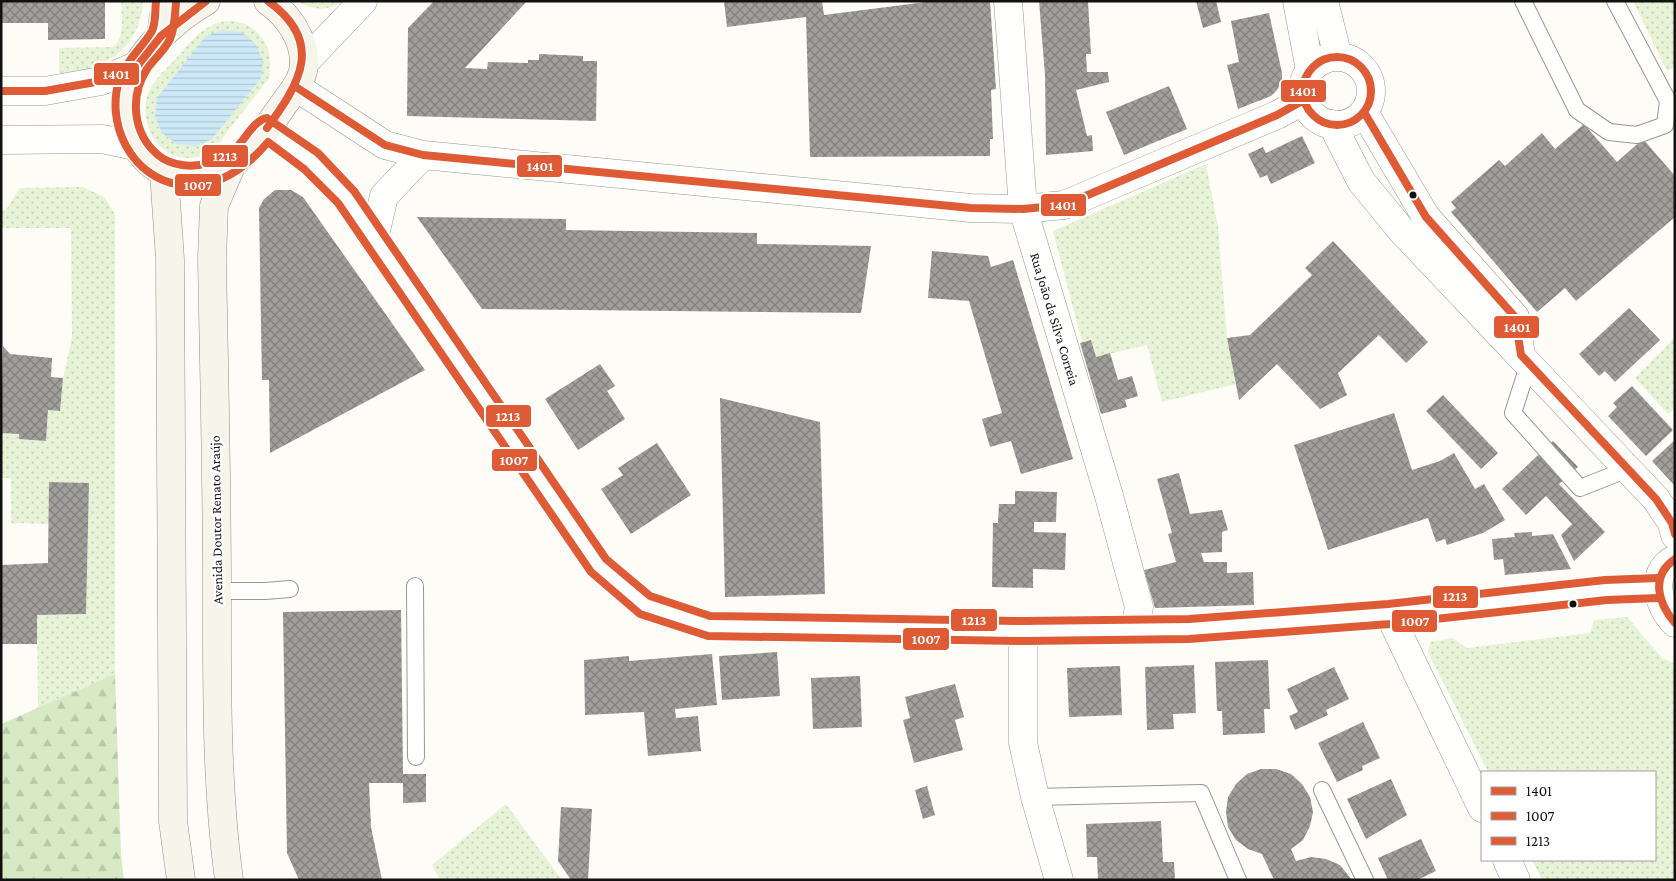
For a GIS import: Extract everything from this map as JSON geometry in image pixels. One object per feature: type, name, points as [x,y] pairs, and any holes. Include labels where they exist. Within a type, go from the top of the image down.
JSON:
[{"type":"main road","points":[[161,36],[166,1]]},
{"type":"main road","name":"Avenida Doutor Renato Araújo","points":[[206,1],[161,36],[138,65],[127,87],[126,122],[136,146],[149,162],[164,172],[188,176],[208,173],[232,164]]},
{"type":"main road","points":[[268,1],[280,9],[300,41],[300,75]]},
{"type":"main road","name":"Avenida Doutor Renato Araújo","points":[[228,880],[221,821],[216,689],[217,592],[212,258],[214,206],[232,164],[267,128],[300,75]]},
{"type":"main road","points":[[164,172],[170,259],[173,821],[181,880]]},
{"type":"street","points":[[362,1],[300,75],[384,146],[423,155],[970,208],[1022,209],[1064,205],[1277,115],[1304,100]]},
{"type":"street","name":"Rua João da Silva Correia","points":[[1008,1],[1022,209],[1109,496],[1139,607],[1135,629]]},
{"type":"street","points":[[1296,1],[1310,70]]},
{"type":"street","points":[[1324,1],[1338,57]]},
{"type":"street","points":[[1338,57],[1358,64],[1365,72],[1371,92],[1364,112],[1350,122],[1332,124],[1314,116],[1304,100],[1305,79],[1310,70],[1327,58],[1338,57]]},
{"type":"street","points":[[1,91],[45,91],[101,81],[138,65]]},
{"type":"street","points":[[1364,112],[1426,217],[1515,317],[1525,359]]},
{"type":"street","points":[[1332,124],[1361,181],[1384,210],[1495,332],[1525,359],[1656,499],[1672,523],[1675,535]]},
{"type":"street","points":[[267,128],[311,161],[346,197],[599,566],[644,606],[708,626],[1023,631],[1189,629],[1389,614],[1606,590],[1658,588]]},
{"type":"street","points":[[1,140],[102,139],[136,146]]},
{"type":"street","points":[[374,239],[384,196],[423,155]]},
{"type":"street","points":[[1675,559],[1666,564],[1659,573],[1658,588],[1664,606],[1675,623]]},
{"type":"street","points":[[1389,614],[1481,806]]},
{"type":"street","points":[[1023,631],[1023,743],[1035,797],[1059,880]]},
{"type":"street","points":[[1507,861],[1516,880]]},
{"type":"lane","points":[[1523,1],[1577,110],[1609,132],[1637,135],[1665,125],[1668,101],[1616,1]]},
{"type":"lane","points":[[1525,359],[1513,413],[1580,488],[1628,469]]},
{"type":"lane","points":[[415,586],[416,757]]},
{"type":"lane","points":[[217,592],[265,592],[290,588]]},
{"type":"lane","points":[[1322,790],[1365,880]]},
{"type":"lane","points":[[1035,797],[1200,793],[1238,880]]},
{"type":"green space","points":[[121,1],[143,1],[141,18],[127,45],[117,55],[90,68],[75,72],[59,73],[59,48],[113,47],[117,43],[122,26]]},
{"type":"green space","points":[[298,1],[344,1],[333,7],[315,8]]},
{"type":"green space","points":[[1633,1],[1675,1],[1675,67],[1667,71]]},
{"type":"green space","points":[[226,21],[238,22],[248,26],[263,39],[270,58],[268,80],[213,149],[200,156],[187,158],[175,156],[164,150],[155,140],[149,129],[146,116],[148,95],[155,82],[196,37],[212,25]]},
{"type":"green space","points":[[1206,164],[1218,227],[1227,338],[1236,384],[1162,402],[1147,345],[1096,357],[1091,340],[1082,342],[1053,231]]},
{"type":"green space","points":[[83,187],[104,197],[115,214],[115,674],[38,708],[37,615],[86,614],[89,483],[50,482],[49,524],[11,523],[11,478],[1,478],[1,433],[19,434],[19,439],[46,441],[48,410],[60,411],[63,378],[72,337],[71,228],[1,228],[1,210],[6,210],[20,188]]},
{"type":"green space","points":[[1675,337],[1675,408],[1668,414],[1635,378]]},
{"type":"green space","points":[[1627,617],[1662,658],[1675,664],[1675,880],[1542,880],[1532,861],[1656,861],[1656,771],[1488,771],[1428,652],[1430,642],[1453,638],[1467,648],[1590,633],[1594,620]]},
{"type":"green space","points":[[115,674],[121,855],[124,880],[1,880],[1,724]]},
{"type":"green space","points":[[506,804],[562,880],[440,880],[432,865]]},
{"type":"water","points":[[222,30],[241,32],[255,43],[263,60],[261,78],[212,139],[195,146],[177,144],[162,133],[155,117],[157,98],[205,37]]},
{"type":"building","points":[[1,1],[105,1],[105,39],[48,40],[48,23],[1,23]]},
{"type":"building","points":[[434,1],[527,1],[465,68],[487,69],[488,62],[528,63],[528,60],[539,60],[539,54],[583,56],[583,61],[597,61],[596,121],[407,116],[408,28]]},
{"type":"building","points":[[724,1],[822,1],[824,15],[934,1],[990,1],[996,89],[991,90],[993,139],[990,139],[990,156],[810,157],[806,17],[727,27]]},
{"type":"building","points":[[1039,1],[1088,1],[1091,54],[1086,54],[1087,72],[1108,72],[1109,82],[1076,90],[1087,136],[1092,135],[1093,151],[1046,155],[1045,75]]},
{"type":"building","points":[[1196,1],[1216,1],[1221,22],[1203,28]]},
{"type":"building","points":[[1269,13],[1282,73],[1282,81],[1271,96],[1238,109],[1227,65],[1239,62],[1231,21]]},
{"type":"building","points":[[1169,86],[1187,129],[1124,155],[1106,112]]},
{"type":"building","points":[[1584,124],[1617,162],[1643,139],[1675,176],[1675,217],[1576,301],[1565,288],[1537,312],[1451,212],[1456,208],[1451,202],[1499,160],[1505,166],[1542,133],[1555,149]]},
{"type":"building","points":[[1302,136],[1315,163],[1271,184],[1267,175],[1260,178],[1248,154],[1263,147],[1266,153]]},
{"type":"building","points":[[275,190],[291,190],[303,197],[425,370],[270,453],[269,380],[262,380],[259,208],[264,199]]},
{"type":"building","points":[[417,217],[566,219],[566,230],[757,233],[757,244],[871,246],[861,313],[482,309]]},
{"type":"building","points":[[1333,241],[1428,342],[1406,363],[1379,335],[1338,373],[1347,395],[1320,409],[1277,364],[1239,400],[1227,338],[1250,335],[1312,275],[1305,268]]},
{"type":"building","points":[[932,251],[988,256],[991,267],[1013,260],[1073,459],[1021,474],[1011,441],[990,447],[982,419],[1002,413],[969,301],[928,298]]},
{"type":"building","points":[[1629,308],[1660,340],[1615,382],[1605,371],[1599,376],[1579,354]]},
{"type":"building","points":[[1091,340],[1096,357],[1110,353],[1118,380],[1132,376],[1138,396],[1125,400],[1127,407],[1101,414],[1080,343]]},
{"type":"building","points":[[3,346],[10,354],[52,358],[51,377],[63,378],[60,411],[48,410],[46,441],[19,439],[19,434],[1,433]]},
{"type":"building","points":[[600,364],[615,386],[607,391],[625,419],[578,450],[545,399]]},
{"type":"building","points":[[1632,386],[1673,430],[1646,456],[1608,416],[1617,407],[1613,403]]},
{"type":"building","points":[[1443,395],[1498,453],[1481,469],[1426,411]]},
{"type":"building","points":[[720,398],[820,422],[825,594],[725,597]]},
{"type":"building","points":[[1394,413],[1412,470],[1440,461],[1454,453],[1475,489],[1484,484],[1505,520],[1483,533],[1447,545],[1445,539],[1436,542],[1428,518],[1328,550],[1294,445]]},
{"type":"building","points":[[1675,440],[1675,486],[1652,461]]},
{"type":"building","points":[[1553,441],[1578,467],[1559,484],[1605,532],[1574,561],[1561,535],[1572,524],[1546,496],[1526,515],[1502,489]]},
{"type":"building","points":[[657,443],[691,495],[631,534],[601,489],[623,475],[618,468]]},
{"type":"building","points":[[1179,473],[1190,514],[1222,510],[1228,530],[1222,532],[1222,552],[1201,553],[1204,562],[1227,562],[1227,573],[1253,572],[1254,605],[1155,608],[1144,570],[1176,562],[1168,534],[1172,533],[1157,479]]},
{"type":"building","points":[[49,482],[89,483],[86,614],[37,615],[37,644],[1,644],[1,565],[48,563]]},
{"type":"building","points":[[1015,491],[1057,492],[1056,522],[1034,522],[1034,532],[1066,533],[1065,570],[1033,569],[1033,588],[992,587],[993,523],[998,523],[999,504],[1015,504]]},
{"type":"building","points":[[1532,532],[1532,536],[1553,534],[1571,569],[1505,575],[1503,559],[1494,560],[1492,539],[1515,537],[1514,533]]},
{"type":"building","points":[[401,610],[403,774],[426,774],[426,802],[403,803],[403,783],[369,783],[371,827],[382,880],[299,880],[287,853],[283,612]]},
{"type":"building","points":[[777,652],[780,696],[722,700],[719,656]]},
{"type":"building","points":[[712,654],[717,705],[675,709],[676,718],[698,716],[701,751],[648,756],[644,712],[585,715],[584,660],[629,656],[629,661]]},
{"type":"building","points":[[1268,660],[1270,709],[1264,709],[1265,733],[1223,735],[1222,711],[1217,711],[1215,662]]},
{"type":"building","points":[[1194,665],[1196,713],[1173,714],[1174,729],[1147,730],[1145,667]]},
{"type":"building","points":[[1120,666],[1122,715],[1069,717],[1067,668]]},
{"type":"building","points":[[1334,667],[1349,699],[1326,710],[1328,715],[1295,730],[1289,716],[1298,712],[1287,689]]},
{"type":"building","points":[[860,676],[862,727],[813,729],[811,678]]},
{"type":"building","points":[[955,684],[964,717],[955,720],[963,750],[914,763],[903,720],[910,718],[905,697]]},
{"type":"building","points":[[1363,722],[1380,758],[1362,766],[1363,770],[1337,782],[1318,743]]},
{"type":"building","points":[[1261,769],[1276,769],[1291,774],[1302,784],[1310,797],[1313,812],[1310,826],[1303,840],[1291,849],[1296,861],[1311,857],[1326,859],[1340,865],[1352,880],[1274,880],[1262,854],[1248,849],[1236,840],[1228,827],[1226,812],[1228,797],[1236,784],[1247,774]]},
{"type":"building","points":[[1391,779],[1407,815],[1366,839],[1347,799]]},
{"type":"building","points":[[927,786],[935,815],[923,819],[915,790]]},
{"type":"building","points":[[561,807],[592,809],[588,880],[571,880],[558,861]]},
{"type":"building","points":[[1161,821],[1163,862],[1174,862],[1175,880],[1098,880],[1097,857],[1087,857],[1086,824]]},
{"type":"building","points":[[1421,839],[1436,871],[1417,880],[1388,880],[1378,858]]},
{"type":"transit line","name":"1007","points":[[156,1],[155,20],[152,31],[123,71],[116,95],[116,113],[119,130],[126,146],[136,160],[149,172],[164,181],[181,185],[207,184],[230,175],[241,168],[268,142],[304,169],[338,203],[591,572],[640,614],[708,636],[1023,641],[1189,639],[1390,624],[1607,600],[1658,598]]},
{"type":"transit line","name":"1401","points":[[1,91],[45,91],[101,81],[138,65],[161,36],[206,1]]},
{"type":"transit line","name":"1401","points":[[267,128],[289,95],[297,79],[301,63],[301,47],[297,32],[286,16],[268,1]]},
{"type":"transit line","name":"1213","points":[[176,2],[172,35],[147,69],[138,91],[136,115],[143,137],[150,146],[158,155],[169,162],[189,166],[202,165],[219,159],[232,151],[258,122],[267,118],[318,153],[354,191],[606,559],[650,596],[710,616],[1023,621],[1189,619],[1388,604],[1605,580],[1658,578]]},
{"type":"transit line","name":"1401","points":[[1337,57],[1350,60],[1361,67],[1368,78],[1371,91],[1368,104],[1361,115],[1350,122],[1337,125],[1324,122],[1313,115],[1306,104],[1303,91],[1306,78],[1313,67],[1324,60],[1337,57]]},
{"type":"transit line","name":"1401","points":[[296,87],[385,145],[423,155],[971,208],[1023,209],[1064,205],[1277,115],[1304,100]]},
{"type":"transit line","name":"1401","points":[[1364,112],[1426,217],[1515,317],[1521,355],[1656,499],[1672,523],[1675,534]]},
{"type":"transit line","name":"1401","points":[[1675,559],[1662,573],[1659,590],[1664,607],[1675,623]]}]
